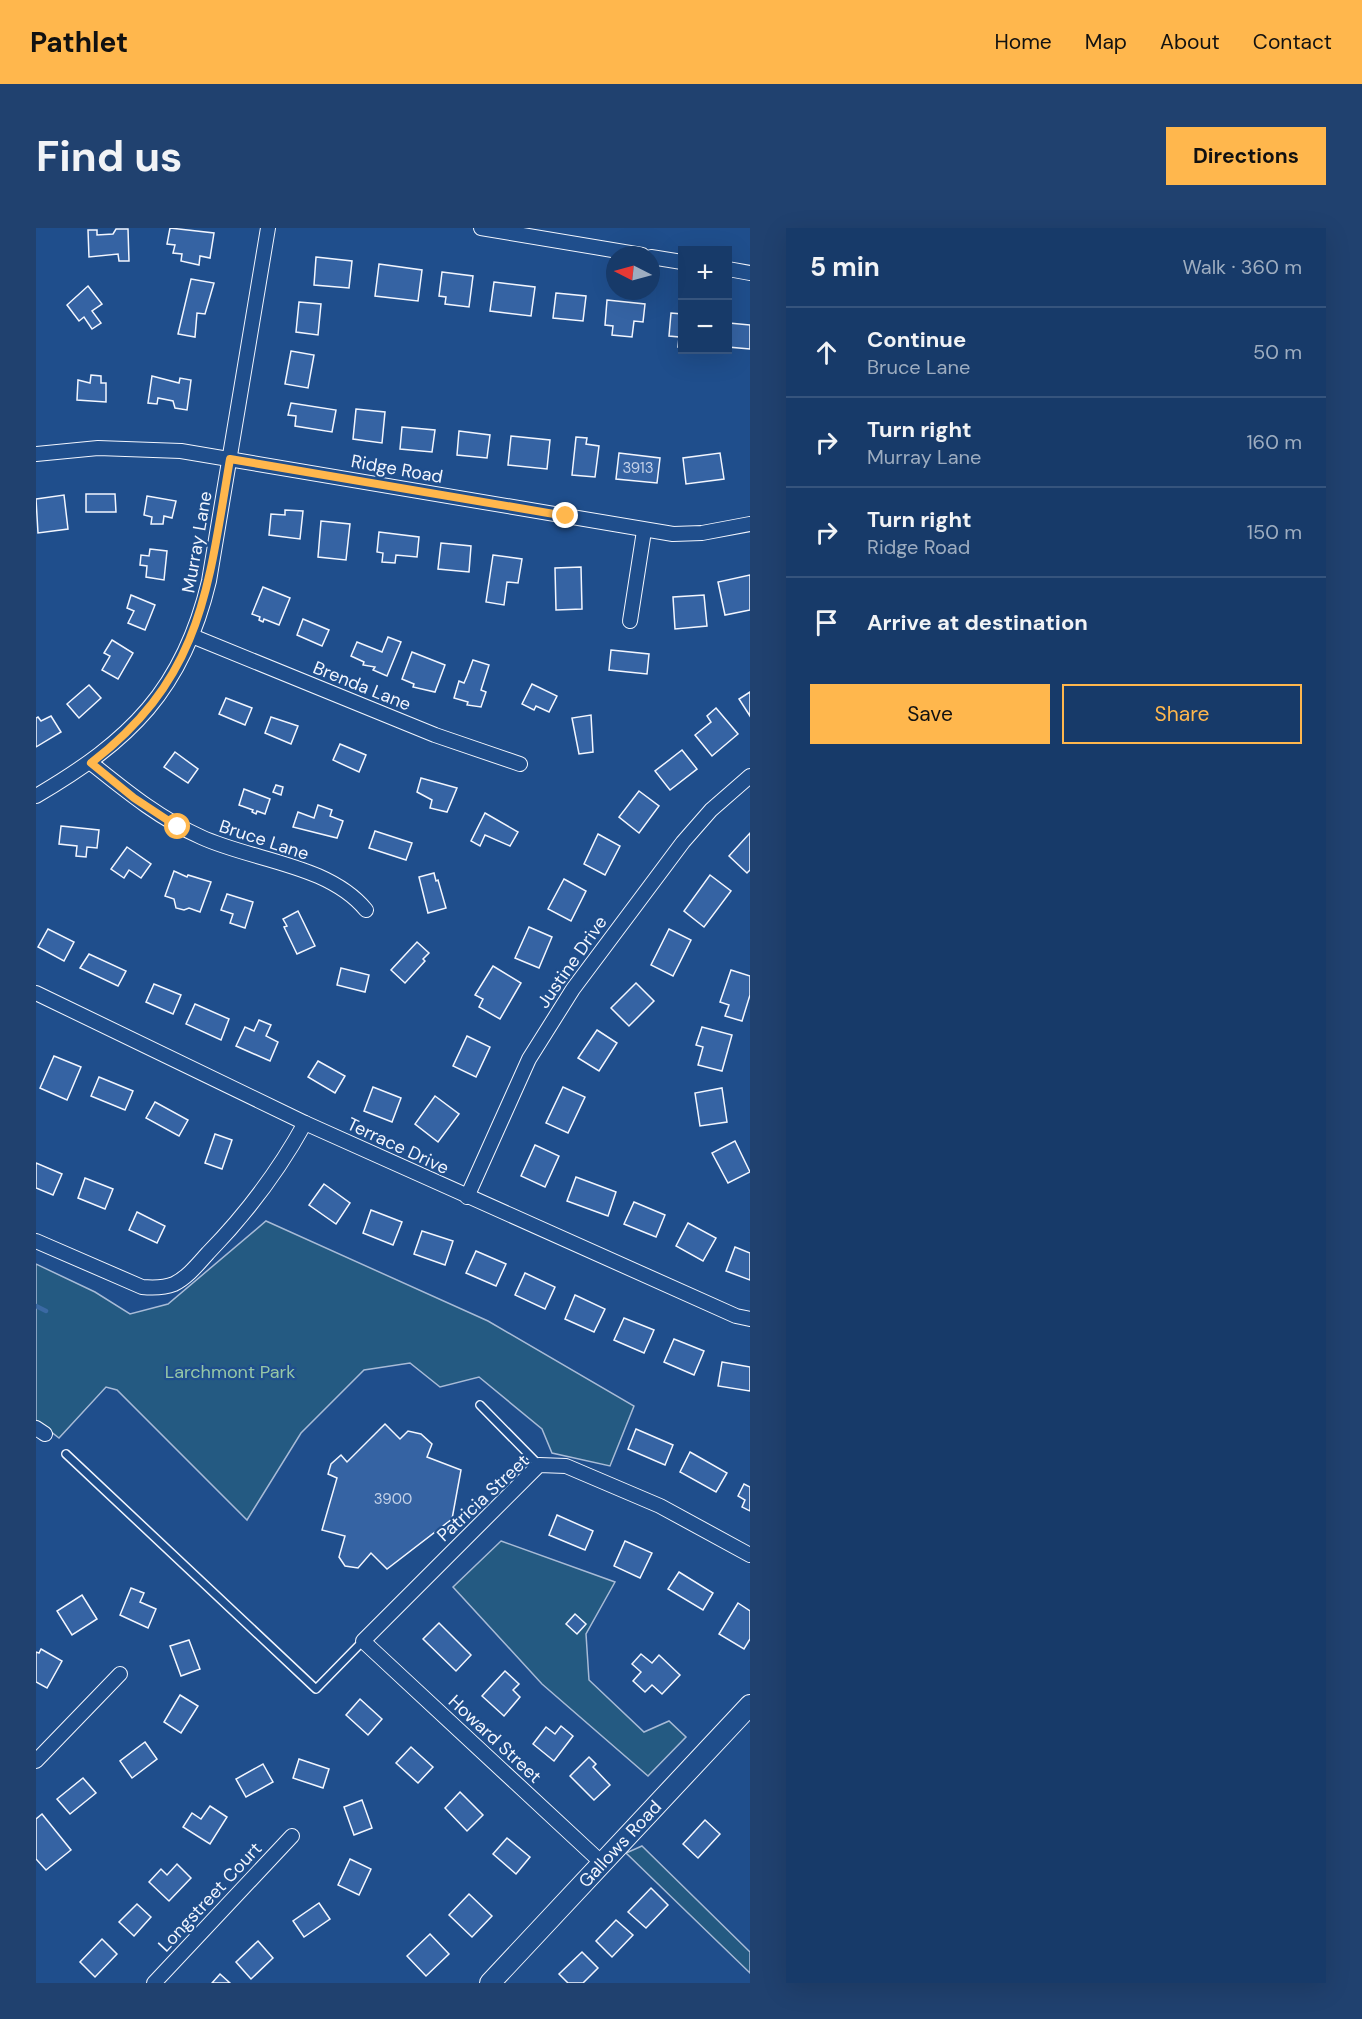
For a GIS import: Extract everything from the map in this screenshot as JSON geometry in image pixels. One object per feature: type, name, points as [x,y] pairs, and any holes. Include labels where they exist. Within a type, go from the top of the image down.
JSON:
[{"type":"main road","name":"Gallows Road","points":[[490,1983],[750,1705]]},
{"type":"street","name":"Murray Lane","points":[[36,796],[91,763],[116,744],[140,719],[172,675],[192,636],[209,581],[268,228]]},
{"type":"street","points":[[481,228],[606,249]]},
{"type":"street","points":[[660,258],[678,261]]},
{"type":"street","points":[[732,270],[750,273]]},
{"type":"street","name":"Ridge Road","points":[[36,454],[98,448],[139,448],[230,459],[644,531],[702,533],[750,524]]},
{"type":"street","points":[[630,621],[644,531]]},
{"type":"street","name":"Brenda Lane","points":[[192,636],[435,735],[520,764]]},
{"type":"street","name":"Bruce Lane","points":[[91,763],[134,798],[180,828],[204,839],[330,880],[355,897],[366,910]]},
{"type":"street","name":"Justine Drive","points":[[467,1197],[531,1055],[573,988],[683,842],[711,810],[750,776]]},
{"type":"street","name":"Terrace Drive","points":[[36,993],[304,1123],[736,1316],[750,1319]]},
{"type":"street","points":[[36,1241],[142,1287],[157,1288],[172,1285],[188,1275],[254,1203],[282,1166],[304,1123]]},
{"type":"street","name":"Patricia Street","points":[[363,1641],[539,1464],[567,1466],[660,1506],[750,1555]]},
{"type":"street","name":"Howard Street","points":[[363,1641],[602,1863]]},
{"type":"street","points":[[36,1761],[120,1674]]},
{"type":"street","name":"Longstreet Court","points":[[154,1983],[292,1836]]},
{"type":"lane","points":[[480,1405],[539,1464]]},
{"type":"lane","points":[[66,1454],[316,1689],[363,1641]]},
{"type":"green space","name":"Larchmont Park","points":[[266,1221],[488,1321],[634,1406],[610,1466],[552,1453],[542,1429],[479,1377],[440,1387],[410,1363],[364,1370],[301,1433],[247,1520],[117,1390],[106,1387],[59,1438],[36,1420],[36,1264],[95,1292],[130,1314],[168,1304]]},
{"type":"green space","points":[[501,1541],[615,1582],[586,1634],[589,1680],[644,1732],[669,1721],[686,1737],[648,1776],[542,1684],[453,1587]]},
{"type":"green space","points":[[642,1846],[750,1952],[750,1973],[626,1853]]},
{"type":"building","points":[[170,228],[214,233],[210,258],[200,256],[199,265],[181,261],[182,254],[173,253],[175,245],[167,244]]},
{"type":"building","points":[[116,229],[128,229],[129,261],[119,261],[118,254],[89,257],[88,230],[97,230],[97,235],[113,234]]},
{"type":"building","points":[[316,257],[352,261],[349,288],[314,285]]},
{"type":"building","points":[[379,264],[422,270],[418,301],[375,296]]},
{"type":"building","points":[[442,272],[473,276],[469,307],[445,304],[446,297],[439,296]]},
{"type":"building","points":[[191,279],[214,283],[205,314],[197,313],[195,337],[178,334]]},
{"type":"building","points":[[494,282],[535,287],[531,316],[490,311]]},
{"type":"building","points":[[88,286],[102,304],[92,311],[101,323],[92,329],[84,317],[79,321],[67,305]]},
{"type":"building","points":[[556,293],[586,296],[583,321],[553,318]]},
{"type":"building","points":[[607,300],[645,304],[643,322],[634,321],[632,337],[612,335],[613,326],[605,325]]},
{"type":"building","points":[[299,302],[321,304],[318,335],[296,332]]},
{"type":"building","points":[[671,313],[678,314],[678,337],[669,336]]},
{"type":"building","points":[[732,323],[750,325],[750,349],[732,347]]},
{"type":"building","points":[[291,351],[314,355],[308,388],[285,384]]},
{"type":"building","points":[[91,375],[101,376],[101,383],[106,383],[106,402],[77,400],[78,380],[90,383]]},
{"type":"building","points":[[152,376],[179,383],[180,378],[191,380],[187,410],[175,408],[173,401],[158,398],[157,404],[148,403]]},
{"type":"building","points":[[291,403],[336,410],[332,432],[295,426],[296,416],[288,415]]},
{"type":"building","points":[[356,409],[385,412],[382,443],[353,439]]},
{"type":"building","points":[[402,427],[435,430],[432,452],[400,449]]},
{"type":"building","points":[[459,431],[490,435],[487,458],[457,455]]},
{"type":"building","points":[[511,436],[550,440],[547,469],[508,465]]},
{"type":"building","points":[[576,437],[587,438],[586,444],[599,446],[595,477],[572,475]]},
{"type":"building","points":[[619,453],[660,458],[657,483],[616,479]]},
{"type":"building","points":[[720,453],[724,479],[686,484],[683,458]]},
{"type":"building","points":[[86,494],[115,494],[116,512],[86,512]]},
{"type":"building","points":[[64,495],[68,529],[38,533],[36,499]]},
{"type":"building","points":[[147,496],[176,501],[172,518],[164,516],[163,524],[151,524],[152,517],[144,515]]},
{"type":"building","points":[[285,510],[303,511],[300,539],[269,535],[271,514],[285,515]]},
{"type":"building","points":[[321,521],[350,524],[346,560],[318,557]]},
{"type":"building","points":[[379,532],[419,537],[417,557],[396,555],[395,563],[382,562],[383,553],[377,552]]},
{"type":"building","points":[[441,543],[471,546],[469,572],[438,569]]},
{"type":"building","points":[[150,549],[167,551],[164,580],[146,577],[147,566],[140,565],[141,555],[149,556]]},
{"type":"building","points":[[493,555],[522,559],[518,583],[507,582],[504,605],[486,602]]},
{"type":"building","points":[[581,567],[582,609],[556,610],[555,568]]},
{"type":"building","points":[[750,575],[750,610],[725,615],[718,582]]},
{"type":"building","points":[[263,587],[290,598],[279,625],[264,619],[263,622],[259,620],[260,617],[252,614]]},
{"type":"building","points":[[131,595],[155,605],[145,630],[128,623],[134,611],[127,608]]},
{"type":"building","points":[[704,595],[707,626],[675,629],[673,597]]},
{"type":"building","points":[[303,619],[329,630],[322,646],[297,635]]},
{"type":"building","points":[[388,637],[401,642],[387,676],[373,670],[375,667],[363,665],[364,662],[351,656],[357,642],[382,652]]},
{"type":"building","points":[[112,640],[133,653],[118,679],[102,670],[110,656],[104,653]]},
{"type":"building","points":[[611,650],[649,654],[647,674],[609,670]]},
{"type":"building","points":[[412,652],[445,665],[435,692],[413,687],[414,684],[402,679]]},
{"type":"building","points":[[473,660],[489,665],[481,690],[486,692],[481,707],[467,705],[468,702],[454,698],[459,681],[464,683]]},
{"type":"building","points":[[532,684],[557,696],[549,712],[536,706],[534,710],[522,704]]},
{"type":"building","points":[[89,685],[101,698],[79,718],[67,704]]},
{"type":"building","points":[[750,692],[750,716],[739,699]]},
{"type":"building","points":[[226,698],[252,708],[245,725],[219,714]]},
{"type":"building","points":[[716,708],[738,734],[712,756],[695,735],[711,722],[707,716]]},
{"type":"building","points":[[591,715],[593,752],[579,754],[572,718]]},
{"type":"building","points":[[51,716],[61,732],[36,747],[36,718],[38,717],[41,721]]},
{"type":"building","points":[[271,717],[298,726],[291,744],[265,733]]},
{"type":"building","points":[[340,744],[366,755],[359,772],[333,760]]},
{"type":"building","points":[[682,750],[697,769],[670,790],[655,771]]},
{"type":"building","points":[[175,752],[198,769],[188,783],[164,767]]},
{"type":"building","points":[[421,778],[457,788],[447,812],[430,808],[432,800],[417,792]]},
{"type":"building","points":[[276,785],[283,787],[281,795],[273,792]]},
{"type":"building","points":[[244,789],[270,799],[265,814],[257,811],[256,814],[252,812],[253,810],[239,805]]},
{"type":"building","points":[[639,791],[659,806],[639,833],[619,817]]},
{"type":"building","points":[[318,805],[332,810],[330,816],[343,821],[337,838],[293,827],[298,812],[314,818]]},
{"type":"building","points":[[485,813],[518,832],[510,846],[485,835],[480,846],[471,841]]},
{"type":"building","points":[[61,826],[99,830],[97,848],[87,847],[86,857],[76,856],[77,846],[59,844]]},
{"type":"building","points":[[375,831],[412,843],[406,860],[369,848]]},
{"type":"building","points":[[750,833],[750,870],[747,873],[729,856]]},
{"type":"building","points":[[598,834],[620,846],[605,875],[584,864]]},
{"type":"building","points":[[127,847],[151,864],[141,878],[129,870],[124,878],[111,869]]},
{"type":"building","points":[[174,871],[187,877],[188,875],[211,882],[200,912],[189,908],[184,910],[176,908],[174,899],[165,896]]},
{"type":"building","points":[[434,873],[446,908],[428,913],[419,877]]},
{"type":"building","points":[[710,875],[731,891],[704,927],[684,911]]},
{"type":"building","points":[[564,879],[586,891],[571,921],[548,909]]},
{"type":"building","points":[[227,894],[253,902],[245,928],[230,923],[233,914],[221,910]]},
{"type":"building","points":[[298,911],[315,946],[297,954],[284,927],[287,926],[283,919]]},
{"type":"building","points":[[529,927],[552,937],[539,968],[515,958]]},
{"type":"building","points":[[48,929],[74,942],[64,961],[38,947]]},
{"type":"building","points":[[669,929],[691,940],[673,976],[651,965]]},
{"type":"building","points":[[417,942],[429,953],[423,959],[425,961],[405,983],[391,970]]},
{"type":"building","points":[[89,954],[126,971],[118,986],[80,968]]},
{"type":"building","points":[[493,966],[521,983],[500,1019],[479,1007],[483,999],[475,995]]},
{"type":"building","points":[[341,968],[369,975],[365,992],[337,985]]},
{"type":"building","points":[[731,970],[750,976],[750,995],[742,1021],[725,1016],[729,1005],[720,1002]]},
{"type":"building","points":[[636,983],[654,1001],[629,1026],[611,1008]]},
{"type":"building","points":[[154,984],[181,995],[173,1014],[146,1002]]},
{"type":"building","points":[[195,1004],[229,1019],[221,1040],[186,1024]]},
{"type":"building","points":[[259,1020],[271,1025],[266,1036],[278,1042],[270,1061],[236,1046],[245,1027],[254,1031]]},
{"type":"building","points":[[702,1027],[732,1035],[722,1071],[698,1065],[703,1047],[696,1045]]},
{"type":"building","points":[[597,1030],[617,1043],[599,1071],[578,1058]]},
{"type":"building","points":[[467,1036],[490,1047],[476,1077],[453,1066]]},
{"type":"building","points":[[54,1056],[81,1067],[67,1100],[40,1088]]},
{"type":"building","points":[[318,1061],[345,1076],[335,1093],[308,1077]]},
{"type":"building","points":[[99,1077],[133,1091],[125,1110],[91,1096]]},
{"type":"building","points":[[373,1087],[401,1098],[392,1122],[364,1111]]},
{"type":"building","points":[[563,1087],[585,1097],[568,1133],[546,1123]]},
{"type":"building","points":[[722,1088],[727,1122],[700,1126],[695,1093]]},
{"type":"building","points":[[435,1096],[459,1114],[438,1142],[415,1124]]},
{"type":"building","points":[[155,1102],[188,1120],[179,1136],[146,1118]]},
{"type":"building","points":[[215,1134],[232,1140],[222,1169],[205,1163]]},
{"type":"building","points":[[735,1141],[750,1172],[728,1183],[712,1153]]},
{"type":"building","points":[[535,1145],[559,1156],[545,1187],[521,1176]]},
{"type":"building","points":[[36,1163],[62,1174],[53,1195],[36,1188]]},
{"type":"building","points":[[576,1177],[616,1192],[608,1216],[567,1201]]},
{"type":"building","points":[[85,1178],[113,1189],[105,1209],[78,1198]]},
{"type":"building","points":[[324,1184],[350,1203],[336,1224],[309,1205]]},
{"type":"building","points":[[634,1202],[665,1215],[656,1237],[624,1224]]},
{"type":"building","points":[[371,1210],[402,1222],[393,1245],[363,1233]]},
{"type":"building","points":[[137,1212],[165,1226],[157,1243],[129,1230]]},
{"type":"building","points":[[688,1223],[716,1238],[703,1261],[676,1246]]},
{"type":"building","points":[[422,1231],[453,1241],[445,1265],[414,1254]]},
{"type":"building","points":[[735,1247],[750,1253],[750,1280],[726,1271]]},
{"type":"building","points":[[476,1251],[506,1264],[496,1286],[466,1273]]},
{"type":"building","points":[[525,1273],[555,1287],[545,1309],[515,1295]]},
{"type":"building","points":[[575,1295],[605,1309],[594,1332],[565,1319]]},
{"type":"building","points":[[624,1318],[654,1330],[644,1353],[614,1340]]},
{"type":"building","points":[[674,1339],[704,1351],[694,1375],[664,1362]]},
{"type":"building","points":[[722,1362],[750,1367],[750,1391],[718,1386]]},
{"type":"building","points":[[385,1424],[400,1439],[408,1431],[421,1434],[432,1444],[427,1457],[461,1470],[452,1519],[387,1569],[371,1553],[358,1568],[345,1566],[339,1557],[345,1536],[322,1530],[337,1478],[328,1474],[331,1464],[341,1455],[347,1462]]},
{"type":"building","points":[[636,1429],[673,1445],[665,1465],[628,1449]]},
{"type":"building","points":[[690,1452],[727,1473],[716,1492],[680,1472]]},
{"type":"building","points":[[744,1484],[750,1487],[750,1511],[742,1507],[745,1500],[738,1496]]},
{"type":"building","points":[[557,1515],[593,1531],[585,1550],[549,1535]]},
{"type":"building","points":[[625,1541],[652,1553],[640,1578],[614,1566]]},
{"type":"building","points":[[679,1572],[713,1593],[703,1610],[668,1589]]},
{"type":"building","points":[[131,1588],[144,1593],[140,1602],[156,1609],[148,1628],[120,1615]]},
{"type":"building","points":[[82,1595],[97,1619],[72,1635],[57,1611]]},
{"type":"building","points":[[738,1603],[750,1611],[750,1639],[744,1649],[719,1634]]},
{"type":"building","points":[[575,1614],[586,1624],[577,1634],[566,1624]]},
{"type":"building","points":[[439,1623],[471,1655],[456,1671],[423,1639]]},
{"type":"building","points":[[189,1640],[200,1669],[181,1676],[170,1646]]},
{"type":"building","points":[[41,1649],[62,1661],[47,1688],[36,1682],[36,1652],[39,1653]]},
{"type":"building","points":[[641,1654],[652,1663],[659,1655],[680,1675],[662,1694],[652,1685],[645,1692],[633,1681],[641,1672],[632,1664]]},
{"type":"building","points":[[505,1671],[519,1684],[513,1690],[520,1697],[504,1716],[482,1696]]},
{"type":"building","points":[[180,1695],[198,1706],[181,1733],[164,1722]]},
{"type":"building","points":[[360,1699],[382,1719],[368,1735],[346,1715]]},
{"type":"building","points":[[561,1726],[573,1736],[554,1761],[533,1744],[546,1727],[555,1734]]},
{"type":"building","points":[[145,1742],[157,1759],[132,1778],[120,1761]]},
{"type":"building","points":[[411,1747],[433,1767],[418,1783],[396,1763]]},
{"type":"building","points":[[589,1757],[596,1764],[593,1767],[610,1785],[594,1800],[570,1776]]},
{"type":"building","points":[[299,1759],[329,1769],[323,1788],[293,1778]]},
{"type":"building","points":[[263,1764],[273,1782],[246,1797],[236,1779]]},
{"type":"building","points":[[83,1778],[96,1793],[70,1814],[57,1799]]},
{"type":"building","points":[[460,1792],[483,1815],[467,1831],[445,1808]]},
{"type":"building","points":[[362,1800],[372,1828],[354,1835],[344,1807]]},
{"type":"building","points":[[210,1806],[227,1817],[210,1844],[183,1827],[192,1813],[201,1819]]},
{"type":"building","points":[[42,1814],[71,1850],[46,1870],[36,1859],[36,1819]]},
{"type":"building","points":[[705,1820],[720,1834],[698,1858],[683,1844]]},
{"type":"building","points":[[507,1838],[530,1857],[516,1874],[493,1854]]},
{"type":"building","points":[[350,1859],[371,1869],[359,1895],[338,1885]]},
{"type":"building","points":[[177,1864],[191,1878],[169,1901],[149,1882],[161,1869],[167,1875]]},
{"type":"building","points":[[651,1888],[668,1905],[646,1928],[628,1912]]},
{"type":"building","points":[[469,1894],[492,1916],[472,1937],[449,1915]]},
{"type":"building","points":[[319,1903],[330,1919],[304,1937],[293,1921]]},
{"type":"building","points":[[137,1904],[151,1917],[134,1936],[119,1922]]},
{"type":"building","points":[[616,1920],[633,1935],[612,1957],[596,1941]]},
{"type":"building","points":[[430,1934],[449,1954],[426,1976],[407,1956]]},
{"type":"building","points":[[102,1939],[117,1954],[95,1977],[80,1962]]},
{"type":"building","points":[[258,1941],[273,1958],[251,1979],[236,1962]]},
{"type":"building","points":[[582,1952],[598,1968],[583,1983],[568,1983],[559,1974]]},
{"type":"building","points":[[220,1974],[230,1983],[212,1983]]},
{"type":"waterway","points":[[36,1306],[46,1311]]},
{"type":"route","points":[[178,827],[134,798],[91,763],[116,744],[161,693],[178,666],[192,636],[209,581],[230,459],[566,516]]}]
